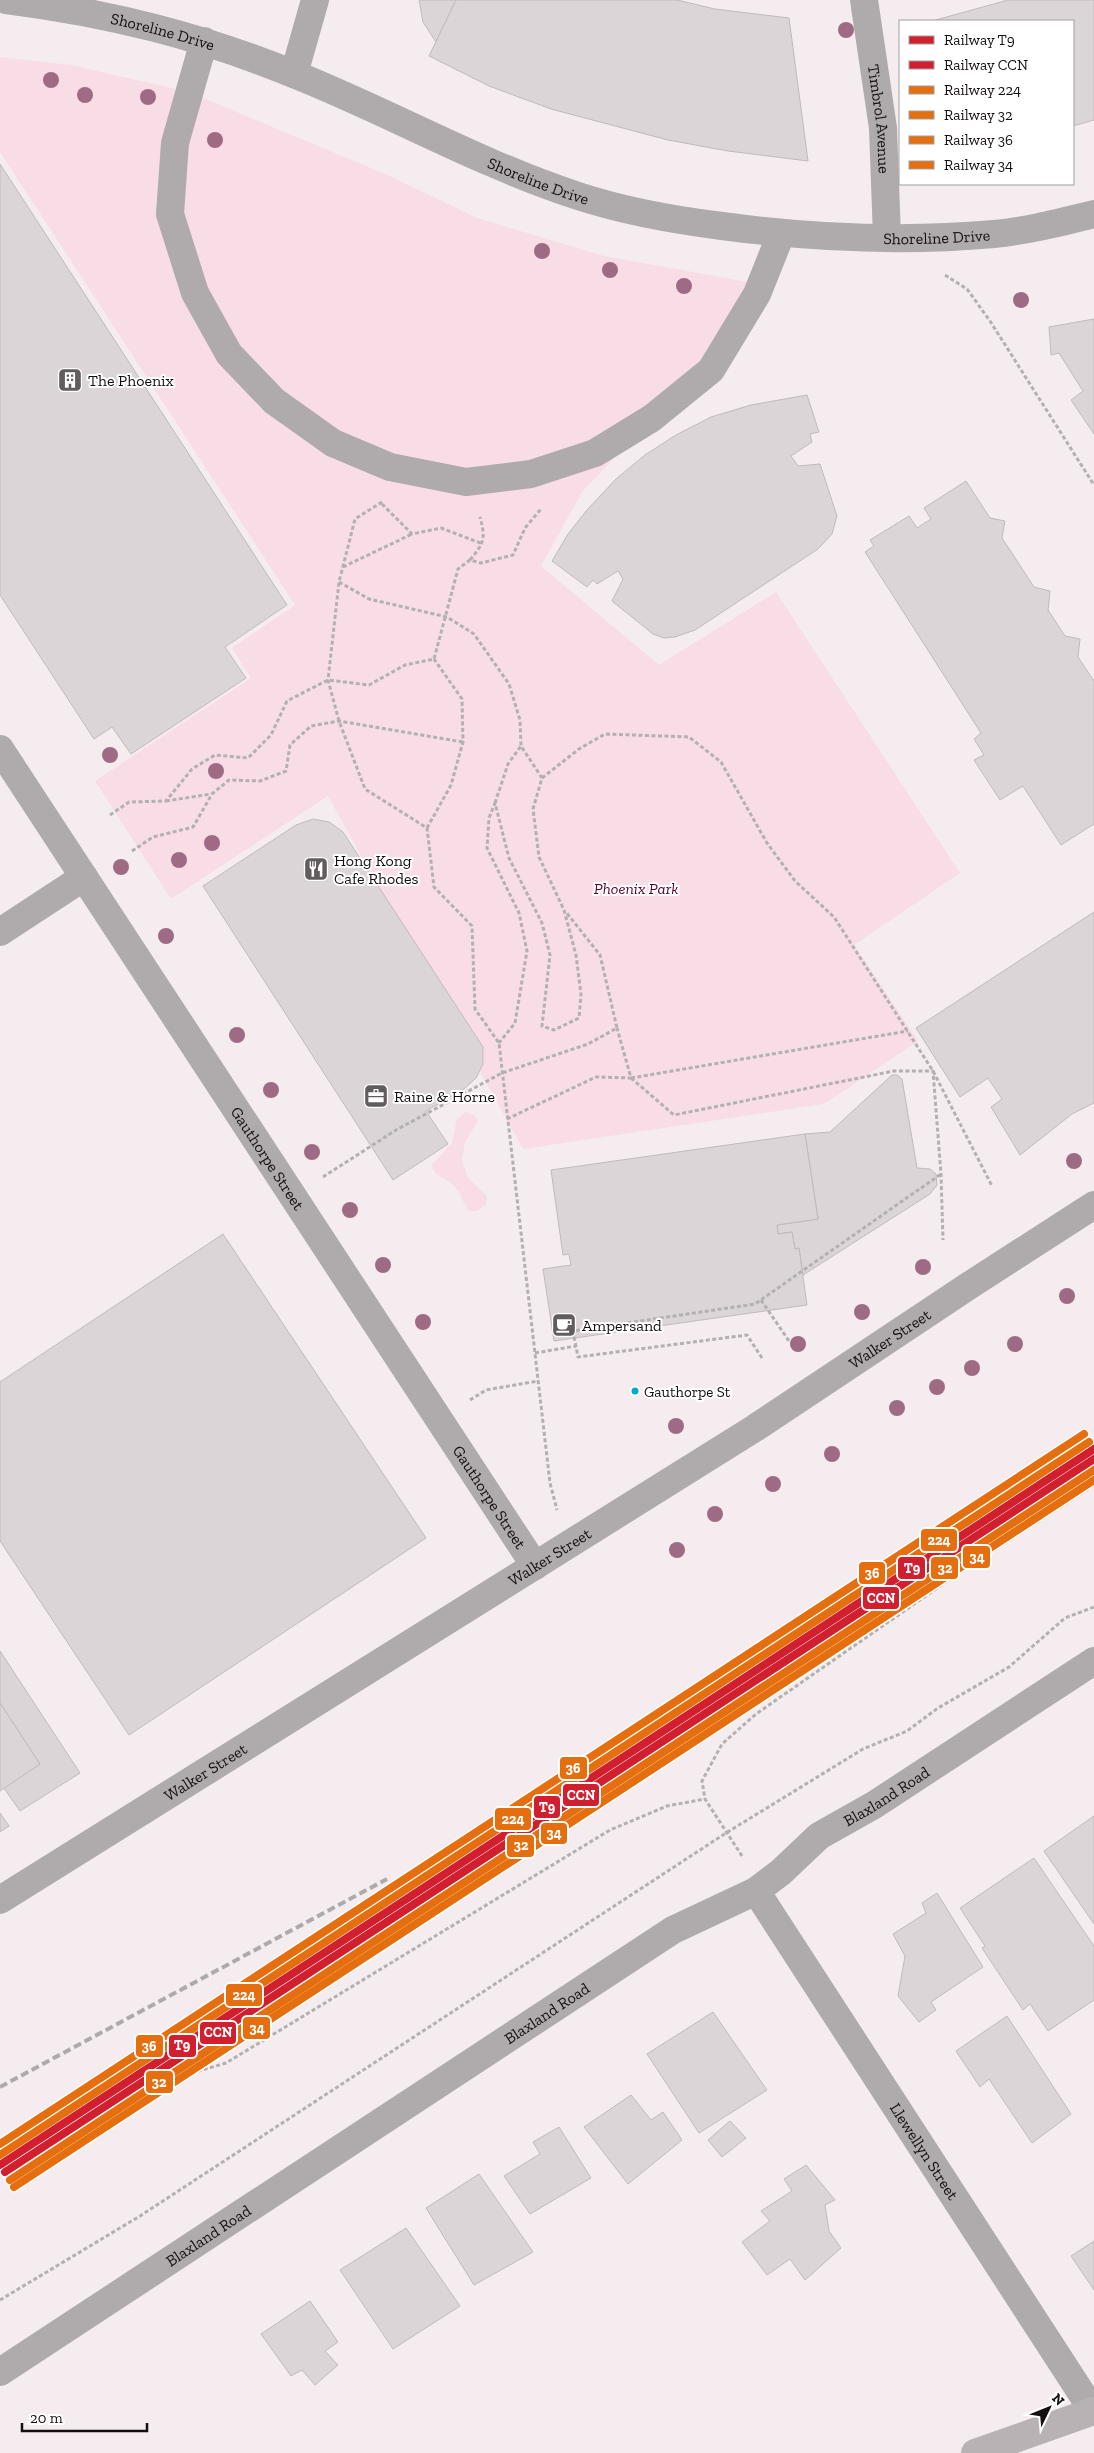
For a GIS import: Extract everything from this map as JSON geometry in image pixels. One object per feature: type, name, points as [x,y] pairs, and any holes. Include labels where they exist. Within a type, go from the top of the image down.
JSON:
[{"type":"highway","points":[[975,2453],[1094,2411]]},
{"type":"street","name":"Shoreline Drive","points":[[6,0],[126,19],[204,41],[294,74],[353,99],[426,135],[578,196],[668,219],[781,234],[887,238],[995,234],[1094,214]]},
{"type":"street","points":[[294,74],[315,0]]},
{"type":"street","name":"Timbrol Avenue","points":[[864,0],[883,128],[887,238]]},
{"type":"street","points":[[204,41],[175,143],[170,214],[195,293],[229,354],[274,400],[333,443],[390,467],[466,482],[531,474],[594,453],[652,418],[710,370],[757,294],[781,234]]},
{"type":"street","name":"Gauthorpe Street","points":[[0,749],[535,1566]]},
{"type":"street","points":[[0,932],[84,877]]},
{"type":"street","name":"Walker Street","points":[[0,1900],[755,1428],[970,1285],[1094,1206]]},
{"type":"street","name":"Blaxland Road","points":[[0,2372],[673,1930],[756,1892],[781,1872],[819,1836],[874,1805],[1094,1661]]},
{"type":"street","name":"Llewellyn Street","points":[[756,1892],[1094,2411]]},
{"type":"path","points":[[990,321],[1094,485]]},
{"type":"path","points":[[470,560],[481,563],[513,555],[525,528],[543,507],[531,474]]},
{"type":"path","points":[[412,534],[382,504],[355,519],[339,582],[328,680],[339,721],[365,789],[427,828]]},
{"type":"path","points":[[343,567],[412,534],[441,528],[482,544]]},
{"type":"path","points":[[434,659],[458,569],[470,560],[482,544],[484,532]]},
{"type":"path","points":[[339,582],[369,599],[446,617],[474,634],[508,684],[520,720],[521,746],[542,778]]},
{"type":"path","points":[[166,801],[192,769],[215,755],[248,758],[271,735],[287,702],[328,680],[369,685],[406,665],[434,659]]},
{"type":"path","points":[[434,659],[462,699],[463,742],[451,785],[427,828],[434,886],[472,926],[476,1009],[499,1043],[550,1483],[566,1547]]},
{"type":"path","points":[[132,851],[153,837],[193,827],[212,794],[229,780],[260,781],[286,771],[290,744],[311,726],[339,721],[463,742]]},
{"type":"path","points":[[496,803],[509,858],[542,923],[550,955],[542,1026],[554,1030],[579,1018],[581,994],[576,955],[564,910],[539,857],[533,809],[542,778],[579,749],[605,734],[689,737],[721,762],[767,843],[794,881],[834,917],[933,1070],[992,1186]]},
{"type":"path","points":[[499,1043],[515,1023],[527,951],[519,913],[487,848],[489,818],[496,803],[508,764],[521,746]]},
{"type":"path","points":[[110,815],[129,802],[166,801],[212,794]]},
{"type":"path","points":[[564,910],[600,955],[631,1078],[674,1115],[894,1071],[933,1070]]},
{"type":"path","points":[[293,1197],[396,1130],[502,1073],[588,1044],[617,1028]]},
{"type":"path","points":[[507,1119],[596,1077],[631,1078],[908,1031]]},
{"type":"path","points":[[933,1070],[941,1174],[943,1240]]},
{"type":"path","points":[[762,1358],[746,1335],[578,1357],[573,1331],[755,1304],[941,1174]]},
{"type":"path","points":[[761,1300],[789,1341]]},
{"type":"path","points":[[535,1353],[576,1346]]},
{"type":"path","points":[[486,1390],[538,1381]]},
{"type":"path","points":[[726,1833],[705,1799],[702,1781],[722,1744],[756,1714],[956,1575],[1094,1485]]},
{"type":"path","points":[[0,2300],[140,2216],[726,1833],[863,1749],[907,1730],[938,1708],[1009,1667],[1048,1630],[1065,1618],[1094,1607]]},
{"type":"path","points":[[185,2075],[226,2062],[610,1830],[667,1806],[705,1799]]},
{"type":"green space","name":"Phoenix Park","points":[[0,57],[71,65],[189,92],[390,176],[477,218],[604,256],[748,282],[711,370],[652,418],[582,492],[541,566],[659,665],[776,592],[960,873],[854,945],[918,1041],[824,1104],[523,1149],[328,796],[171,899],[95,781],[251,678],[232,648],[295,605],[0,152]]},
{"type":"green space","points":[[466,1112],[474,1115],[478,1121],[465,1142],[462,1160],[468,1178],[487,1196],[486,1204],[477,1211],[469,1211],[455,1187],[437,1174],[432,1165],[452,1143],[457,1119]]},
{"type":"building","points":[[419,0],[456,0],[436,42],[423,22]]},
{"type":"building","points":[[456,0],[677,0],[715,9],[789,18],[808,161],[728,151],[668,140],[551,109],[489,86],[429,56]]},
{"type":"building","points":[[1008,0],[1094,0],[1094,120],[1074,126],[1074,20],[936,20]]},
{"type":"building","name":"The Phoenix","points":[[0,164],[287,605],[225,647],[246,678],[131,754],[112,727],[94,739],[0,595]]},
{"type":"building","points":[[1094,319],[1094,434],[1071,400],[1083,391],[1059,353],[1051,355],[1049,327]]},
{"type":"building","points":[[807,395],[819,432],[810,434],[812,442],[791,456],[798,466],[820,464],[837,516],[832,534],[818,549],[695,630],[675,637],[664,638],[653,634],[612,601],[623,579],[618,571],[597,584],[593,580],[587,587],[552,561],[568,534],[587,510],[616,479],[645,455],[676,435],[711,417],[751,405]]},
{"type":"building","points":[[966,481],[990,518],[1005,521],[1002,538],[1034,587],[1050,591],[1048,610],[1065,636],[1080,639],[1078,657],[1094,681],[1094,824],[1061,845],[1023,786],[1000,800],[974,760],[984,755],[974,739],[981,733],[865,552],[874,546],[870,540],[909,516],[917,528],[931,519],[924,508]]},
{"type":"building","points":[[313,819],[329,822],[343,832],[483,1047],[483,1064],[476,1078],[464,1089],[426,1111],[448,1144],[393,1180],[203,886],[296,825]]},
{"type":"building","points":[[1094,912],[1094,1103],[1072,1114],[1020,1155],[991,1107],[1002,1099],[988,1078],[960,1097],[916,1028]]},
{"type":"building","points":[[892,1075],[897,1075],[902,1079],[917,1168],[930,1169],[936,1174],[937,1185],[930,1194],[803,1275],[799,1248],[795,1249],[792,1232],[778,1234],[777,1225],[818,1219],[805,1134],[830,1132]]},
{"type":"building","points":[[805,1134],[818,1219],[777,1225],[778,1234],[792,1232],[795,1249],[799,1248],[807,1305],[554,1341],[543,1269],[571,1265],[569,1254],[563,1255],[551,1170]]},
{"type":"building","points":[[223,1234],[426,1538],[129,1735],[0,1541],[0,1382]]},
{"type":"building","points":[[0,1651],[80,1773],[20,1811],[4,1788],[40,1764],[0,1703]]},
{"type":"building","points":[[0,1703],[40,1764],[0,1791]]},
{"type":"building","points":[[0,1813],[9,1826],[0,1832]]},
{"type":"building","points":[[1094,1816],[1094,1924],[1044,1851]]},
{"type":"building","points":[[1034,1858],[1094,1946],[1094,2000],[1048,2031],[1030,2004],[1023,2010],[982,1948],[985,1946],[960,1908]]},
{"type":"building","points":[[937,1893],[983,1967],[931,2002],[936,2010],[919,2022],[898,1996],[905,1956],[893,1934],[926,1913],[922,1903]]},
{"type":"building","points":[[713,2012],[767,2090],[699,2133],[647,2054]]},
{"type":"building","points":[[1007,2016],[1071,2114],[1032,2143],[989,2079],[980,2087],[956,2051]]},
{"type":"building","points":[[631,2095],[651,2120],[663,2112],[682,2140],[628,2184],[584,2127]]},
{"type":"building","points":[[730,2121],[746,2138],[722,2157],[708,2140]]},
{"type":"building","points":[[559,2127],[591,2178],[530,2214],[504,2176],[540,2154],[533,2142]]},
{"type":"building","points":[[806,2165],[835,2200],[825,2205],[829,2231],[841,2248],[805,2280],[790,2259],[767,2275],[742,2242],[770,2221],[761,2211],[792,2191],[784,2179]]},
{"type":"building","points":[[479,2174],[533,2252],[474,2285],[426,2208]]},
{"type":"building","points":[[406,2228],[460,2306],[393,2349],[340,2270]]},
{"type":"building","points":[[1094,2241],[1094,2290],[1071,2256]]},
{"type":"building","points":[[310,2301],[338,2342],[325,2351],[338,2365],[315,2385],[302,2370],[291,2376],[261,2334]]},
{"type":"railway","points":[[0,2087],[387,1879]]},
{"type":"rail line","name":"36","points":[[0,2144],[1084,1434]]},
{"type":"rail line","name":"224","points":[[0,2155],[1089,1442]]},
{"type":"rail line","name":"T9","points":[[0,2165],[1094,1449]]},
{"type":"rail line","name":"CCN","points":[[5,2172],[1094,1459]]},
{"type":"rail line","name":"32","points":[[10,2180],[1094,1470]]},
{"type":"rail line","name":"34","points":[[14,2187],[1094,1480]]},
{"type":"place","name":"The Phoenix","points":[[70,380]]},
{"type":"place","name":"Hong Kong Cafe Rhodes","points":[[316,869]]},
{"type":"place","name":"Raine & Horne","points":[[376,1096]]},
{"type":"place","name":"Ampersand","points":[[564,1325]]},
{"type":"place","name":"Gauthorpe St","points":[[635,1391]]}]
